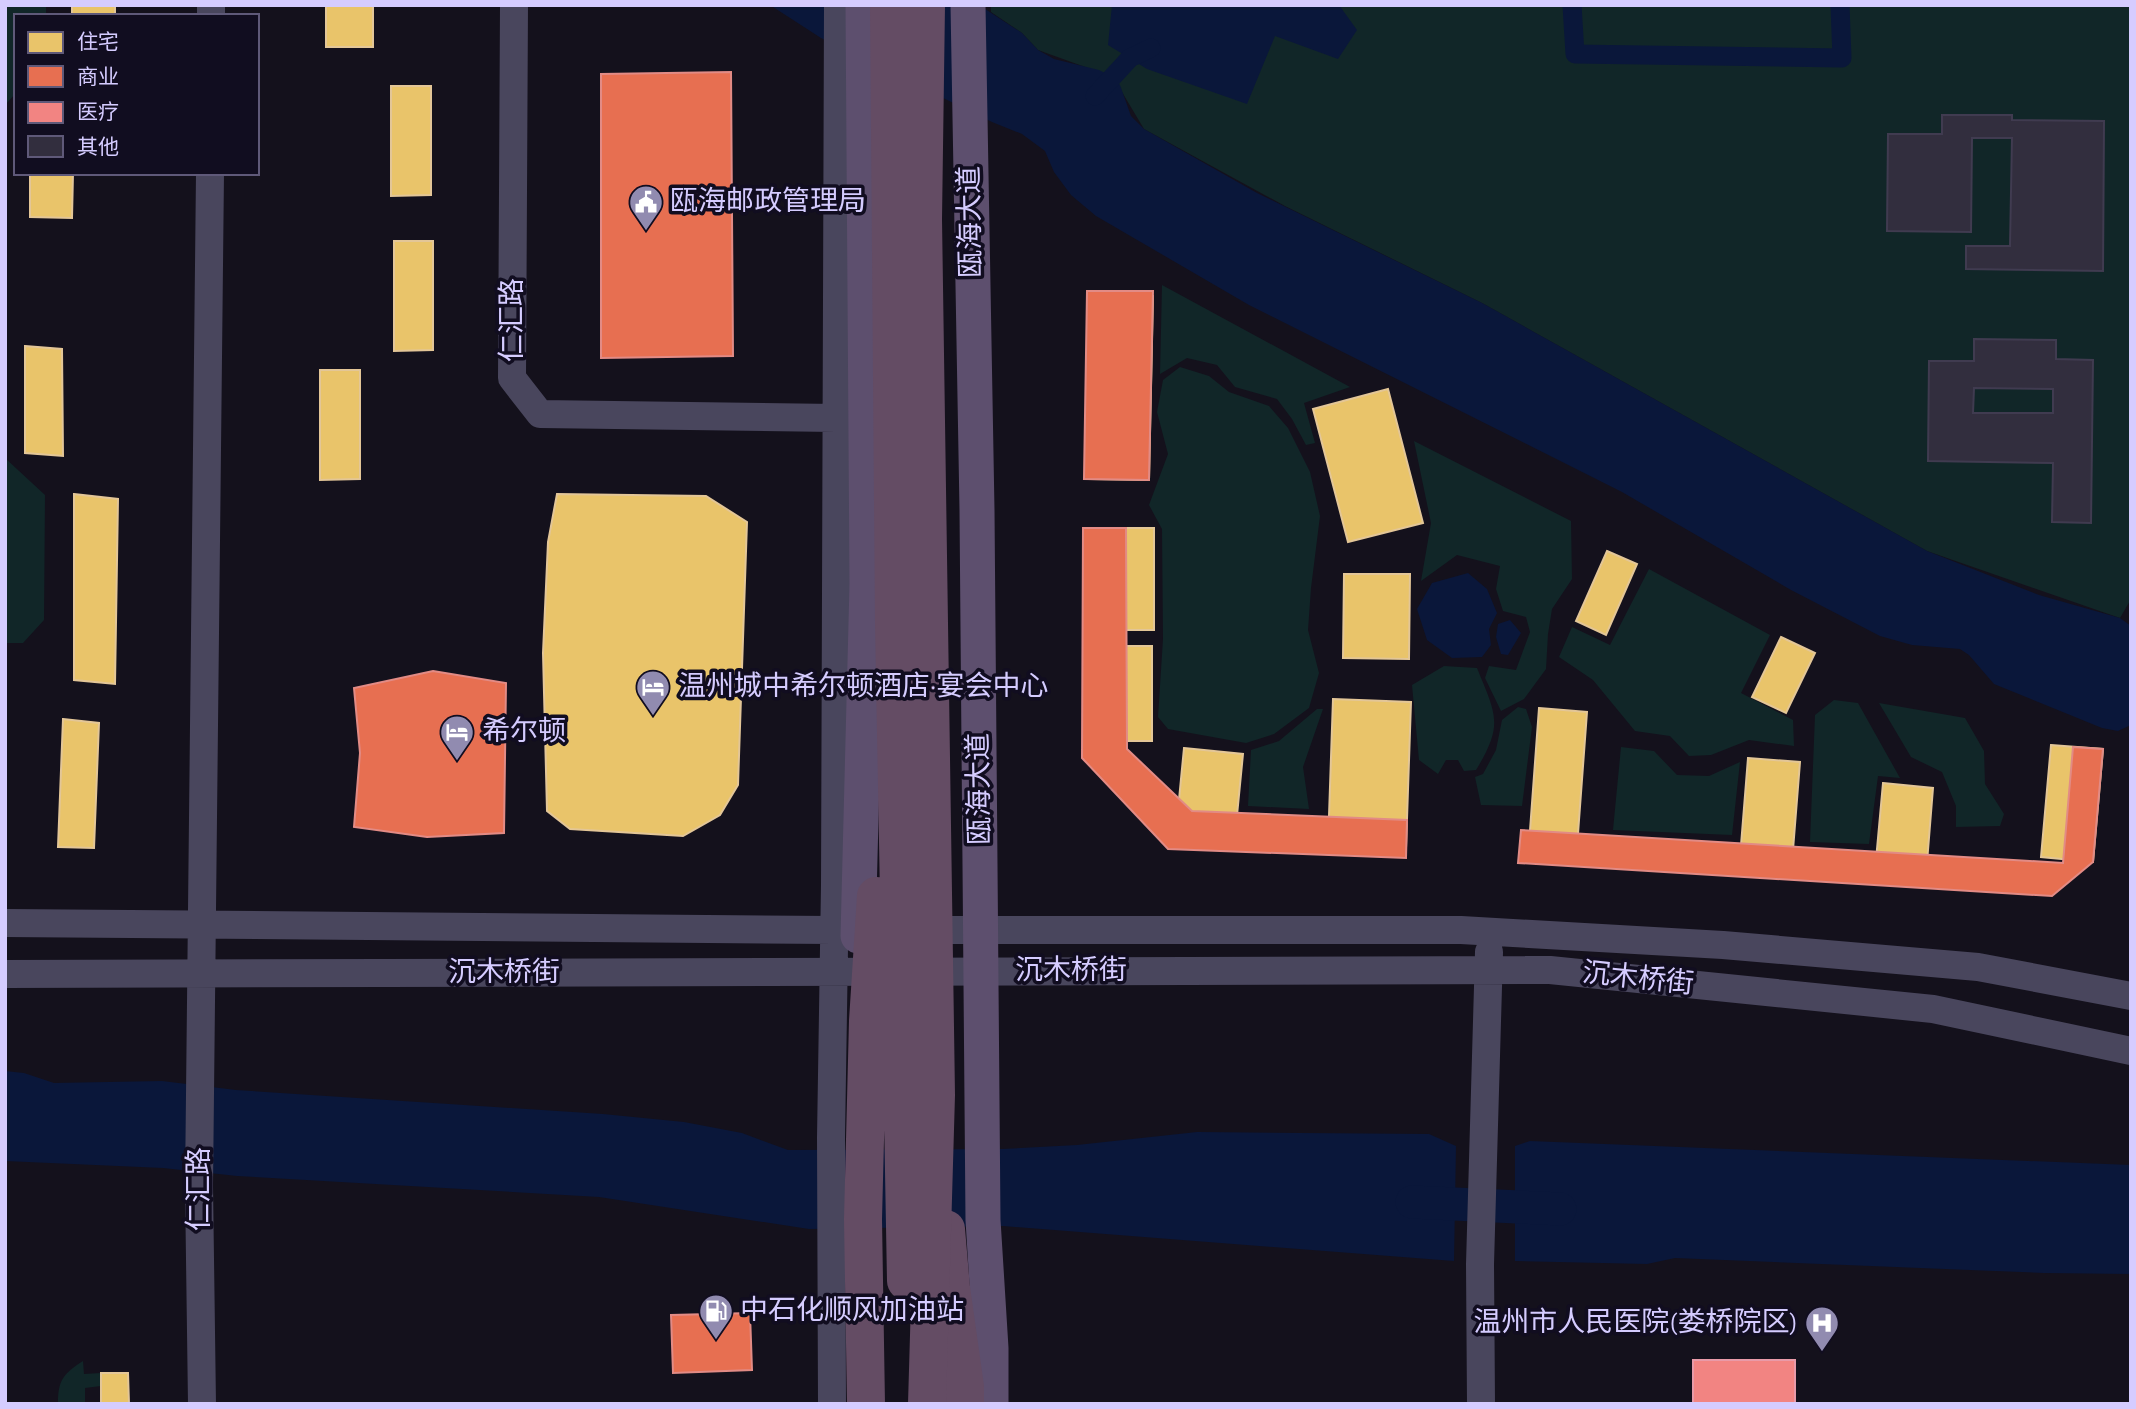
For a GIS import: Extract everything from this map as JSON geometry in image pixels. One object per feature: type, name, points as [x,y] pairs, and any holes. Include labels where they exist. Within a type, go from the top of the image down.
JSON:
[{"type":"highway","points":[[889,5],[894,622],[909,1404]]},
{"type":"highway","name":"瓯海大道","points":[[926,5],[923,219],[936,1095],[927,1404]]},
{"type":"highway","points":[[866,1404],[863,1219],[868,1021],[894,622]]},
{"type":"highway","points":[[936,1095],[951,1288],[965,1404]]},
{"type":"main road","points":[[850,1404],[841,1225],[845,930],[867,584],[850,53],[863,5]]},
{"type":"main road","name":"瓯海大道","points":[[968,5],[977,510],[983,1220],[992,1404]]},
{"type":"street","name":"仁汇路","points":[[514,5],[512,377],[540,414],[836,418]]},
{"type":"street","points":[[838,5],[850,53],[835,506],[835,885],[845,930]]},
{"type":"street","name":"仁汇路","points":[[202,1404],[199,1186],[210,175]]},
{"type":"street","points":[[835,506],[867,584]]},
{"type":"street","name":"沉木桥街","points":[[5,923],[845,930],[1461,930],[1723,945],[1978,968],[2131,996]]},
{"type":"street","points":[[1481,1404],[1480,1264],[1488,933]]},
{"type":"street","name":"沉木桥街","points":[[5,974],[1550,970],[1933,1009],[2131,1051]]},
{"type":"street","points":[[832,1404],[841,1225]]},
{"type":"green space","points":[[5,5],[46,5],[46,14],[14,14],[14,95],[5,105]]},
{"type":"green space","points":[[991,5],[2131,5],[2131,599],[2120,618],[1927,551],[1482,303],[1285,206],[1144,129],[1113,77],[1038,50],[1022,33],[991,12]]},
{"type":"green space","points":[[1162,285],[1350,387],[1304,403],[1315,443],[1306,445],[1277,399],[1235,387],[1217,365],[1187,358],[1160,374]]},
{"type":"green space","points":[[1180,367],[1209,376],[1229,392],[1269,406],[1288,428],[1310,472],[1320,516],[1308,630],[1319,673],[1309,708],[1274,734],[1246,743],[1168,729],[1158,717],[1163,639],[1162,529],[1149,505],[1168,454],[1157,412],[1163,380]]},
{"type":"green space","points":[[1414,441],[1571,521],[1572,579],[1552,609],[1546,669],[1524,699],[1501,711],[1485,678],[1489,666],[1516,670],[1530,632],[1526,617],[1503,611],[1496,589],[1500,566],[1457,555],[1421,581],[1431,523]]},
{"type":"green space","points":[[5,458],[45,495],[44,620],[23,643],[5,643]]},
{"type":"green space","points":[[1649,569],[1770,635],[1741,693],[1793,720],[1794,746],[1749,740],[1711,755],[1689,756],[1670,736],[1635,731],[1593,680],[1559,657],[1572,627],[1610,645]]},
{"type":"green space","points":[[1444,666],[1477,668],[1489,697],[1494,730],[1476,770],[1464,771],[1458,760],[1446,760],[1438,774],[1419,760],[1412,685]]},
{"type":"green space","points":[[1834,700],[1858,703],[1900,778],[1878,776],[1869,844],[1810,842],[1815,715]]},
{"type":"green space","points":[[1879,703],[1965,718],[1984,751],[1985,784],[2004,814],[2000,826],[1956,827],[1956,806],[1942,772],[1911,757]]},
{"type":"green space","points":[[1518,707],[1526,709],[1532,727],[1522,806],[1481,805],[1475,777],[1483,774],[1496,750],[1502,720]]},
{"type":"green space","points":[[1317,709],[1323,709],[1303,767],[1309,809],[1248,806],[1251,750],[1279,741]]},
{"type":"green space","points":[[1621,747],[1654,751],[1677,775],[1709,776],[1740,762],[1732,835],[1613,830]]},
{"type":"green space","points":[[83,1361],[84,1374],[101,1373],[101,1386],[85,1388],[85,1404],[58,1404],[63,1378]]},
{"type":"water","points":[[770,5],[979,5],[1022,33],[1038,50],[1054,59],[1099,70],[1113,77],[1120,85],[1131,116],[1144,129],[1257,193],[1482,303],[1927,551],[2039,595],[2120,618],[2131,626],[2131,725],[2118,731],[2102,728],[1994,684],[1969,655],[1960,649],[1912,645],[1880,636],[1791,590],[1622,492],[1249,305],[1096,216],[1071,195],[1054,172],[1045,151],[1022,134],[992,122],[821,38]]},
{"type":"water","points":[[1112,5],[1339,5],[1357,30],[1338,59],[1275,36],[1247,104],[1147,69],[1108,45]]},
{"type":"water","points":[[1468,573],[1487,589],[1497,613],[1489,629],[1491,645],[1482,657],[1452,658],[1427,640],[1417,609],[1432,583]]},
{"type":"water","points":[[1510,620],[1521,633],[1508,655],[1501,654],[1496,637],[1498,624]]},
{"type":"water","points":[[5,1071],[24,1073],[54,1083],[162,1081],[236,1090],[603,1114],[684,1122],[742,1133],[788,1150],[1002,1149],[1077,1145],[1197,1132],[1429,1134],[1456,1146],[1454,1261],[1003,1226],[809,1229],[599,1197],[237,1176],[163,1168],[5,1161]]},
{"type":"water","points":[[1530,1141],[2131,1165],[2131,1274],[1675,1258],[1647,1264],[1515,1261],[1515,1146]]},
{"type":"building: 住宅","points":[[72,5],[115,5],[115,14],[72,14]]},
{"type":"building: 住宅","points":[[326,5],[373,5],[373,47],[326,47]]},
{"type":"building: 住宅","points":[[391,86],[431,86],[431,195],[391,196]]},
{"type":"building: 住宅","points":[[30,175],[73,175],[72,218],[30,217]]},
{"type":"building: 住宅","points":[[394,241],[433,241],[433,350],[394,351]]},
{"type":"building: 住宅","points":[[1094,295],[1153,296],[1149,480],[1089,479]]},
{"type":"building: 住宅","points":[[25,346],[62,349],[63,456],[25,453]]},
{"type":"building: 住宅","points":[[320,370],[360,370],[360,479],[320,480]]},
{"type":"building: 住宅","points":[[1388,389],[1423,523],[1348,542],[1313,409]]},
{"type":"building: 住宅","points":[[74,494],[118,499],[115,684],[74,680]]},
{"type":"building: 住宅","points":[[557,494],[706,496],[747,522],[738,785],[720,815],[683,836],[570,829],[547,811],[543,653],[548,542]]},
{"type":"building: 住宅","points":[[1091,528],[1154,528],[1154,630],[1091,630]]},
{"type":"building: 住宅","points":[[1607,551],[1637,564],[1606,635],[1576,621]]},
{"type":"building: 住宅","points":[[1344,574],[1410,574],[1409,659],[1343,658]]},
{"type":"building: 住宅","points":[[1781,637],[1815,653],[1786,713],[1752,697]]},
{"type":"building: 住宅","points":[[1095,646],[1152,646],[1152,741],[1095,741]]},
{"type":"building: 住宅","points":[[1333,699],[1411,702],[1406,848],[1328,845]]},
{"type":"building: 住宅","points":[[1539,708],[1587,712],[1577,847],[1529,844]]},
{"type":"building: 住宅","points":[[63,719],[99,723],[94,848],[58,847]]},
{"type":"building: 住宅","points":[[2051,745],[2103,749],[2093,862],[2041,857]]},
{"type":"building: 住宅","points":[[1184,748],[1243,754],[1234,846],[1175,841]]},
{"type":"building: 住宅","points":[[1748,758],[1800,762],[1791,875],[1739,870]]},
{"type":"building: 住宅","points":[[1883,783],[1933,788],[1926,875],[1875,871]]},
{"type":"building: 住宅","points":[[101,1373],[128,1373],[129,1404],[101,1404]]},
{"type":"building: 商业","points":[[731,72],[733,356],[601,358],[601,74]]},
{"type":"building: 商业","points":[[1087,291],[1153,291],[1149,480],[1084,479]]},
{"type":"building: 商业","points":[[1083,528],[1126,528],[1127,749],[1192,811],[1407,820],[1406,858],[1168,849],[1082,758]]},
{"type":"building: 商业","points":[[433,671],[506,683],[504,833],[427,837],[354,827],[360,753],[354,688]]},
{"type":"building: 商业","points":[[2073,747],[2103,749],[2093,862],[2052,896],[1518,863],[1521,830],[2063,863]]},
{"type":"building: 商业","points":[[750,1313],[752,1370],[673,1373],[671,1315]]},
{"type":"building: 医疗","points":[[1693,1360],[1795,1360],[1795,1404],[1693,1404]]},
{"type":"building: 其他","points":[[1942,115],[2012,115],[2012,120],[2104,121],[2103,271],[1966,269],[1966,246],[2010,246],[2012,138],[1972,138],[1971,232],[1887,231],[1888,134],[1942,134]]},
{"type":"building: 其他","points":[[1974,339],[2056,340],[2056,359],[2093,360],[2091,523],[2052,522],[2053,463],[1928,461],[1929,361],[1974,361]],"holes":[[[1974,388],[2053,389],[2053,413],[1973,413]]]},
{"type":"waterway","points":[[1572,5],[1575,54],[1842,58],[1840,5]]},
{"type":"waterway","points":[[1095,96],[1130,58],[1151,48]]},
{"type":"waterway","points":[[1412,1202],[1560,1209]]},
{"type":"place","name":"瓯海邮政管理局","points":[[646,232]]},
{"type":"place","name":"温州城中希尔顿酒店·宴会中心","points":[[653,717]]},
{"type":"place","name":"希尔顿","points":[[457,762]]},
{"type":"place","name":"中石化顺风加油站","points":[[716,1341]]},
{"type":"place","name":"温州市人民医院(娄桥院区)","points":[[1822,1353]]}]
